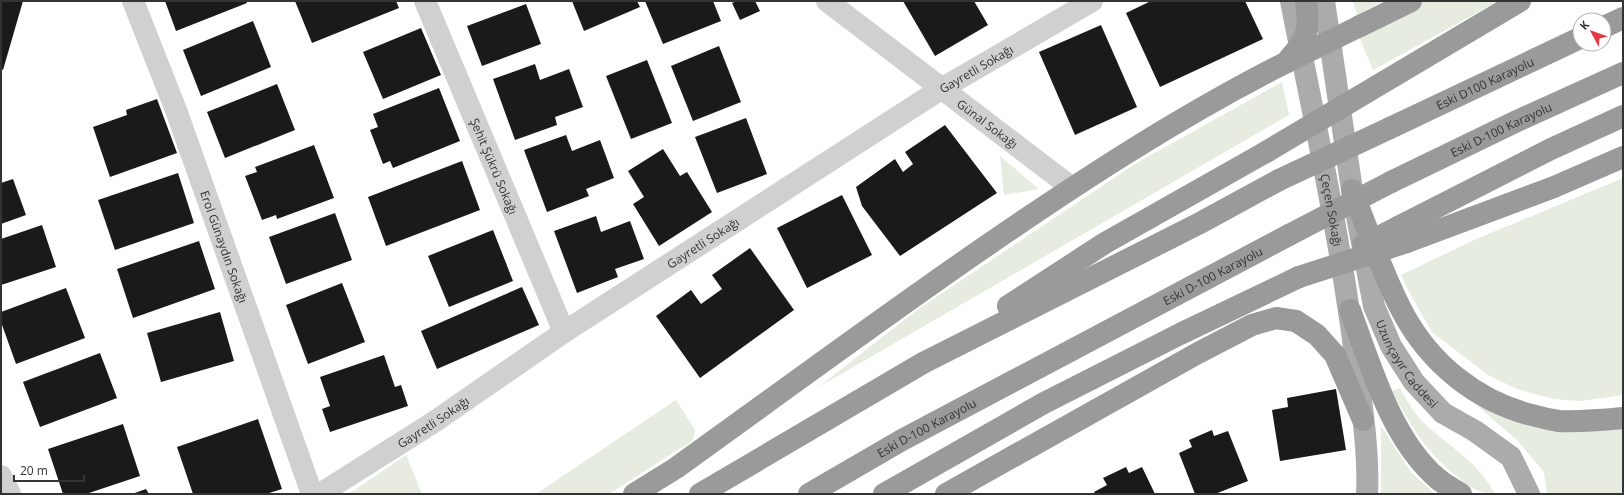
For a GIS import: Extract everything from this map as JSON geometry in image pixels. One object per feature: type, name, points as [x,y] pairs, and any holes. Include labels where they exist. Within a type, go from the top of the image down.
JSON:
[{"type":"highway","points":[[1287,62],[1302,44],[1309,24],[1306,1]]},
{"type":"highway","points":[[634,494],[676,468],[925,289],[1071,187],[1156,134],[1256,77],[1411,1]]},
{"type":"highway","points":[[700,494],[924,363],[1105,243],[1266,152],[1520,1]]},
{"type":"highway","points":[[1612,23],[1623,18]]},
{"type":"highway","name":"Eski D100 Karayolu","points":[[924,363],[1200,223],[1279,180],[1572,42]]},
{"type":"highway","name":"Eski D-100 Karayolu","points":[[809,494],[902,440],[1391,182],[1623,72]]},
{"type":"highway","points":[[1402,234],[1551,149],[1623,116]]},
{"type":"highway","points":[[884,494],[1044,403],[1180,334],[1299,277],[1402,234],[1554,187],[1623,157]]},
{"type":"highway","points":[[1352,190],[1376,252],[1402,311],[1421,342],[1441,366],[1490,400],[1522,413],[1558,421],[1593,421],[1623,418]]},
{"type":"highway","points":[[1350,310],[1381,392],[1400,431],[1417,457],[1438,479],[1461,494]]},
{"type":"highway","points":[[946,494],[1198,353],[1252,325],[1276,318],[1296,321],[1317,335],[1335,355],[1363,420]]},
{"type":"main road","name":"Çeçen Sokağı","points":[[1292,1],[1350,310],[1363,420]]},
{"type":"main road","name":"Çeçen Sokağı","points":[[1324,1],[1352,190]]},
{"type":"main road","name":"Uzunçayır Caddesi","points":[[1352,190],[1374,306],[1391,346],[1414,382],[1443,413],[1475,431],[1511,458],[1529,494]]},
{"type":"main road","points":[[1363,420],[1368,476],[1367,494]]},
{"type":"street","name":"Erol Günaydın Sokağı","points":[[133,1],[176,110],[312,494]]},
{"type":"street","name":"Şehit Şükrü Sokağı","points":[[425,1],[564,332]]},
{"type":"street","name":"Günal Sokağı","points":[[827,1],[1071,187]]},
{"type":"street","name":"Gayretli Sokağı","points":[[320,494],[434,422],[564,332],[941,89],[1092,1]]},
{"type":"street","points":[[1,476],[10,494]]},
{"type":"shaded area","points":[[1353,1],[1383,1],[1357,15]]},
{"type":"shaded area","points":[[1424,1],[1498,1],[1373,70],[1359,36]]},
{"type":"shaded area","points":[[1282,82],[1289,115],[817,388],[917,310],[1135,164]]},
{"type":"shaded area","points":[[1000,156],[1039,189],[1004,195]]},
{"type":"shaded area","points":[[1623,178],[1623,395],[1581,401],[1553,399],[1517,389],[1488,375],[1432,332],[1401,275],[1474,240]]},
{"type":"shaded area","points":[[1400,388],[1418,417],[1473,465],[1489,483],[1495,494],[1485,493],[1471,487],[1448,469],[1429,449],[1413,427],[1392,391]]},
{"type":"shaded area","points":[[676,400],[695,430],[693,440],[609,494],[536,494]]},
{"type":"shaded area","points":[[1475,404],[1501,417],[1562,431],[1623,427],[1623,493],[1547,494],[1544,472],[1516,439]]},
{"type":"shaded area","points":[[1381,426],[1411,472],[1435,494],[1381,494]]},
{"type":"shaded area","points":[[406,455],[422,494],[347,494],[355,490]]},
{"type":"building","points":[[1,1],[23,1],[3,70],[1,69]]},
{"type":"building","points":[[165,1],[246,1],[247,3],[176,31]]},
{"type":"building","points":[[295,1],[396,1],[399,8],[312,43]]},
{"type":"building","points":[[572,1],[637,1],[640,7],[584,31]]},
{"type":"building","points":[[645,1],[713,1],[721,21],[663,44]]},
{"type":"building","points":[[737,1],[755,1],[760,11],[740,20],[732,3]]},
{"type":"building","points":[[903,1],[974,1],[988,25],[935,56]]},
{"type":"building","points":[[1151,1],[1245,1],[1263,39],[1160,87],[1126,13]]},
{"type":"building","points":[[526,4],[541,44],[482,66],[467,26]]},
{"type":"building","points":[[253,21],[271,67],[201,96],[183,50]]},
{"type":"building","points":[[1101,25],[1137,107],[1075,135],[1039,52]]},
{"type":"building","points":[[421,28],[441,75],[383,99],[363,52]]},
{"type":"building","points":[[719,46],[741,102],[693,121],[671,66]]},
{"type":"building","points":[[647,60],[672,123],[631,139],[606,76]]},
{"type":"building","points":[[535,64],[540,80],[569,69],[583,107],[555,117],[557,125],[515,140],[493,79]]},
{"type":"building","points":[[277,84],[295,130],[225,158],[207,112]]},
{"type":"building","points":[[439,88],[460,141],[393,168],[390,161],[383,164],[370,130],[378,127],[373,114]]},
{"type":"building","points":[[157,99],[177,153],[110,177],[93,127],[127,115],[126,110]]},
{"type":"building","points":[[746,118],[767,174],[717,193],[695,137]]},
{"type":"building","points":[[945,125],[997,193],[900,256],[862,206],[856,187],[895,159],[903,172],[913,164],[905,152]]},
{"type":"building","points":[[566,135],[572,151],[600,140],[614,178],[586,189],[589,196],[547,212],[524,150]]},
{"type":"building","points":[[314,145],[334,198],[277,219],[276,215],[262,220],[245,176],[257,172],[255,167]]},
{"type":"building","points":[[663,149],[680,176],[687,172],[712,212],[659,246],[633,204],[644,197],[628,171]]},
{"type":"building","points":[[462,161],[480,210],[386,246],[368,197]]},
{"type":"building","points":[[178,173],[194,223],[115,250],[98,200]]},
{"type":"building","points":[[13,179],[26,215],[1,224],[1,183]]},
{"type":"building","points":[[842,195],[872,255],[807,288],[777,228]]},
{"type":"building","points":[[335,213],[352,260],[286,284],[269,237]]},
{"type":"building","points":[[596,216],[601,232],[630,221],[644,259],[615,269],[618,277],[577,293],[554,231]]},
{"type":"building","points":[[42,225],[56,267],[1,285],[1,239]]},
{"type":"building","points":[[493,230],[513,281],[449,307],[428,256]]},
{"type":"building","points":[[199,241],[215,289],[133,318],[117,269]]},
{"type":"building","points":[[750,248],[794,310],[700,378],[656,316],[691,290],[701,304],[722,289],[712,275]]},
{"type":"building","points":[[342,283],[365,342],[308,364],[286,305]]},
{"type":"building","points":[[522,287],[539,325],[437,369],[421,331]]},
{"type":"building","points":[[66,288],[85,338],[16,364],[1,322],[1,312]]},
{"type":"building","points":[[220,312],[234,361],[161,382],[147,333]]},
{"type":"building","points":[[100,353],[117,398],[40,427],[23,382]]},
{"type":"building","points":[[384,355],[395,387],[401,385],[408,406],[330,432],[322,409],[330,406],[320,377]]},
{"type":"building","points":[[1336,389],[1346,450],[1280,461],[1272,410],[1288,407],[1287,398]]},
{"type":"building","points":[[258,419],[282,489],[266,494],[193,494],[177,447]]},
{"type":"building","points":[[123,424],[140,476],[86,494],[63,494],[48,449]]},
{"type":"building","points":[[1212,430],[1214,436],[1228,431],[1248,481],[1215,494],[1195,494],[1179,453],[1192,447],[1189,440]]},
{"type":"building","points":[[1126,467],[1129,473],[1142,467],[1155,494],[1095,494],[1094,492],[1107,485],[1103,478]]},
{"type":"building","points":[[146,489],[149,494],[132,494]]}]
